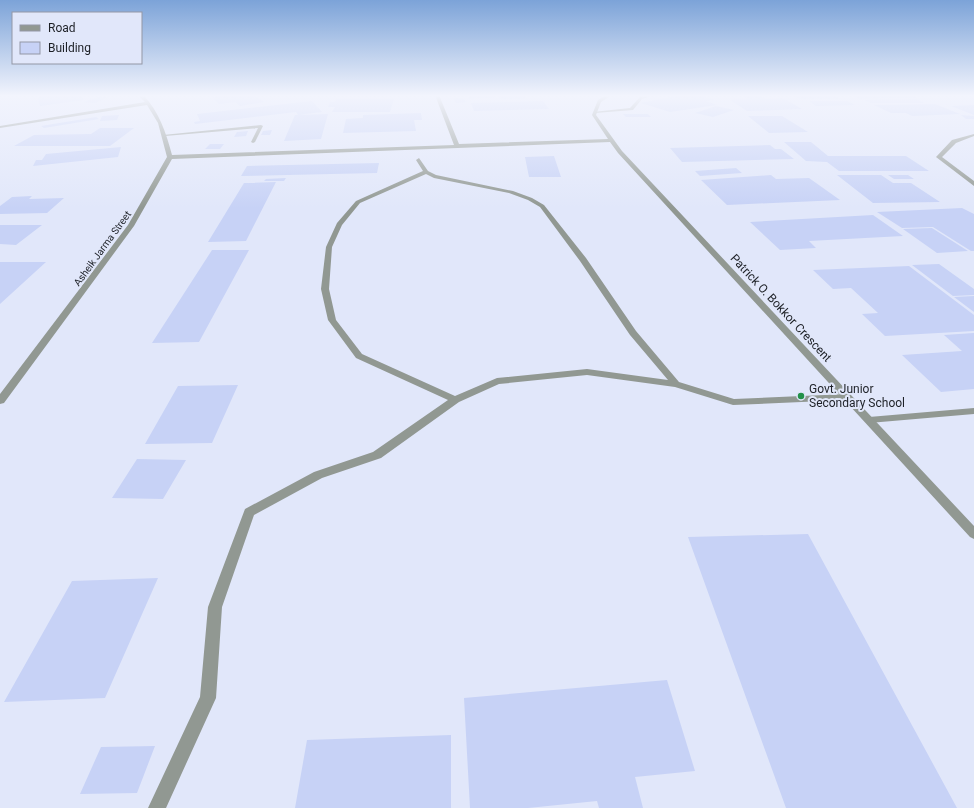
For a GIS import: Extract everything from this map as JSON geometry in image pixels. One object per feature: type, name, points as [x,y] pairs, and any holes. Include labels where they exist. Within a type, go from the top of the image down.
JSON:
[{"type":"street","points":[[189,133],[165,135],[170,157],[611,140]]},
{"type":"street","points":[[253,142],[258,133]]},
{"type":"street","points":[[452,133],[457,146]]},
{"type":"street","name":"Patrick O. Bokkor Crescent","points":[[606,133],[620,152],[974,534]]},
{"type":"street","points":[[974,135],[965,136],[947,145],[939,156],[974,184]]},
{"type":"street","name":"Asheik Jarma Street","points":[[0,401],[131,226],[170,157]]},
{"type":"street","points":[[419,160],[426,172],[434,176],[511,192],[530,199],[542,206],[583,260],[633,333],[676,384]]},
{"type":"street","points":[[426,172],[358,202],[348,213],[339,224],[329,247],[325,289],[332,320],[359,356],[455,400]]},
{"type":"street","points":[[157,808],[208,698],[215,607],[249,512],[318,475],[377,456],[455,400],[497,381],[586,372],[676,384],[733,402],[847,397]]},
{"type":"street","points":[[869,420],[974,411]]},
{"type":"building","points":[[93,133],[128,133],[110,146],[14,146],[34,135],[91,134]]},
{"type":"building","points":[[237,133],[247,133],[246,136],[234,137]]},
{"type":"building","points":[[262,133],[271,133],[270,135],[261,135]]},
{"type":"building","points":[[288,133],[323,133],[321,139],[284,141]]},
{"type":"building","points":[[784,142],[811,142],[828,156],[906,156],[929,171],[839,171],[827,162],[806,161]]},
{"type":"building","points":[[210,144],[224,144],[220,149],[205,149]]},
{"type":"building","points":[[770,145],[775,149],[781,149],[794,159],[682,162],[670,148]]},
{"type":"building","points":[[121,147],[118,157],[33,166],[36,160],[42,160],[46,154]]},
{"type":"building","points":[[554,156],[561,177],[529,177],[525,157]]},
{"type":"building","points":[[379,163],[377,173],[241,176],[247,166]]},
{"type":"building","points":[[736,168],[742,173],[700,176],[695,171]]},
{"type":"building","points":[[771,175],[776,179],[809,178],[840,200],[727,205],[701,180]]},
{"type":"building","points":[[837,175],[881,175],[893,183],[911,183],[940,202],[873,203]]},
{"type":"building","points":[[888,175],[908,175],[914,179],[894,179]]},
{"type":"building","points":[[286,178],[284,181],[264,181],[266,179]]},
{"type":"building","points":[[276,182],[246,241],[208,242],[244,183]]},
{"type":"building","points":[[32,196],[29,199],[64,198],[47,213],[0,214],[0,206],[12,197]]},
{"type":"building","points":[[962,208],[974,214],[974,251],[971,251],[933,227],[902,228],[877,212]]},
{"type":"building","points":[[873,215],[903,236],[809,241],[816,248],[780,250],[750,222]]},
{"type":"building","points":[[0,225],[42,225],[16,245],[0,244]]},
{"type":"building","points":[[932,228],[968,251],[937,253],[903,229]]},
{"type":"building","points":[[212,250],[249,250],[199,342],[152,343]]},
{"type":"building","points":[[0,262],[46,262],[0,304]]},
{"type":"building","points":[[939,264],[974,289],[974,295],[953,296],[912,265]]},
{"type":"building","points":[[909,266],[974,315],[974,331],[885,336],[862,314],[878,313],[851,288],[833,289],[813,270]]},
{"type":"building","points":[[974,296],[974,312],[954,297]]},
{"type":"building","points":[[974,333],[974,389],[941,392],[902,355],[962,351],[944,335]]},
{"type":"building","points":[[238,385],[212,443],[145,444],[178,386]]},
{"type":"building","points":[[137,459],[186,460],[163,499],[112,498]]},
{"type":"building","points":[[808,534],[957,808],[786,808],[688,537]]},
{"type":"building","points":[[158,578],[105,698],[4,702],[72,581]]},
{"type":"building","points":[[667,680],[695,771],[635,777],[643,808],[599,808],[597,801],[528,808],[470,808],[464,698]]},
{"type":"building","points":[[451,735],[451,808],[295,808],[307,740]]},
{"type":"building","points":[[155,746],[137,793],[80,794],[101,747]]},
{"type":"place","name":"Govt. Junior Secondary School","points":[[801,396]]}]
